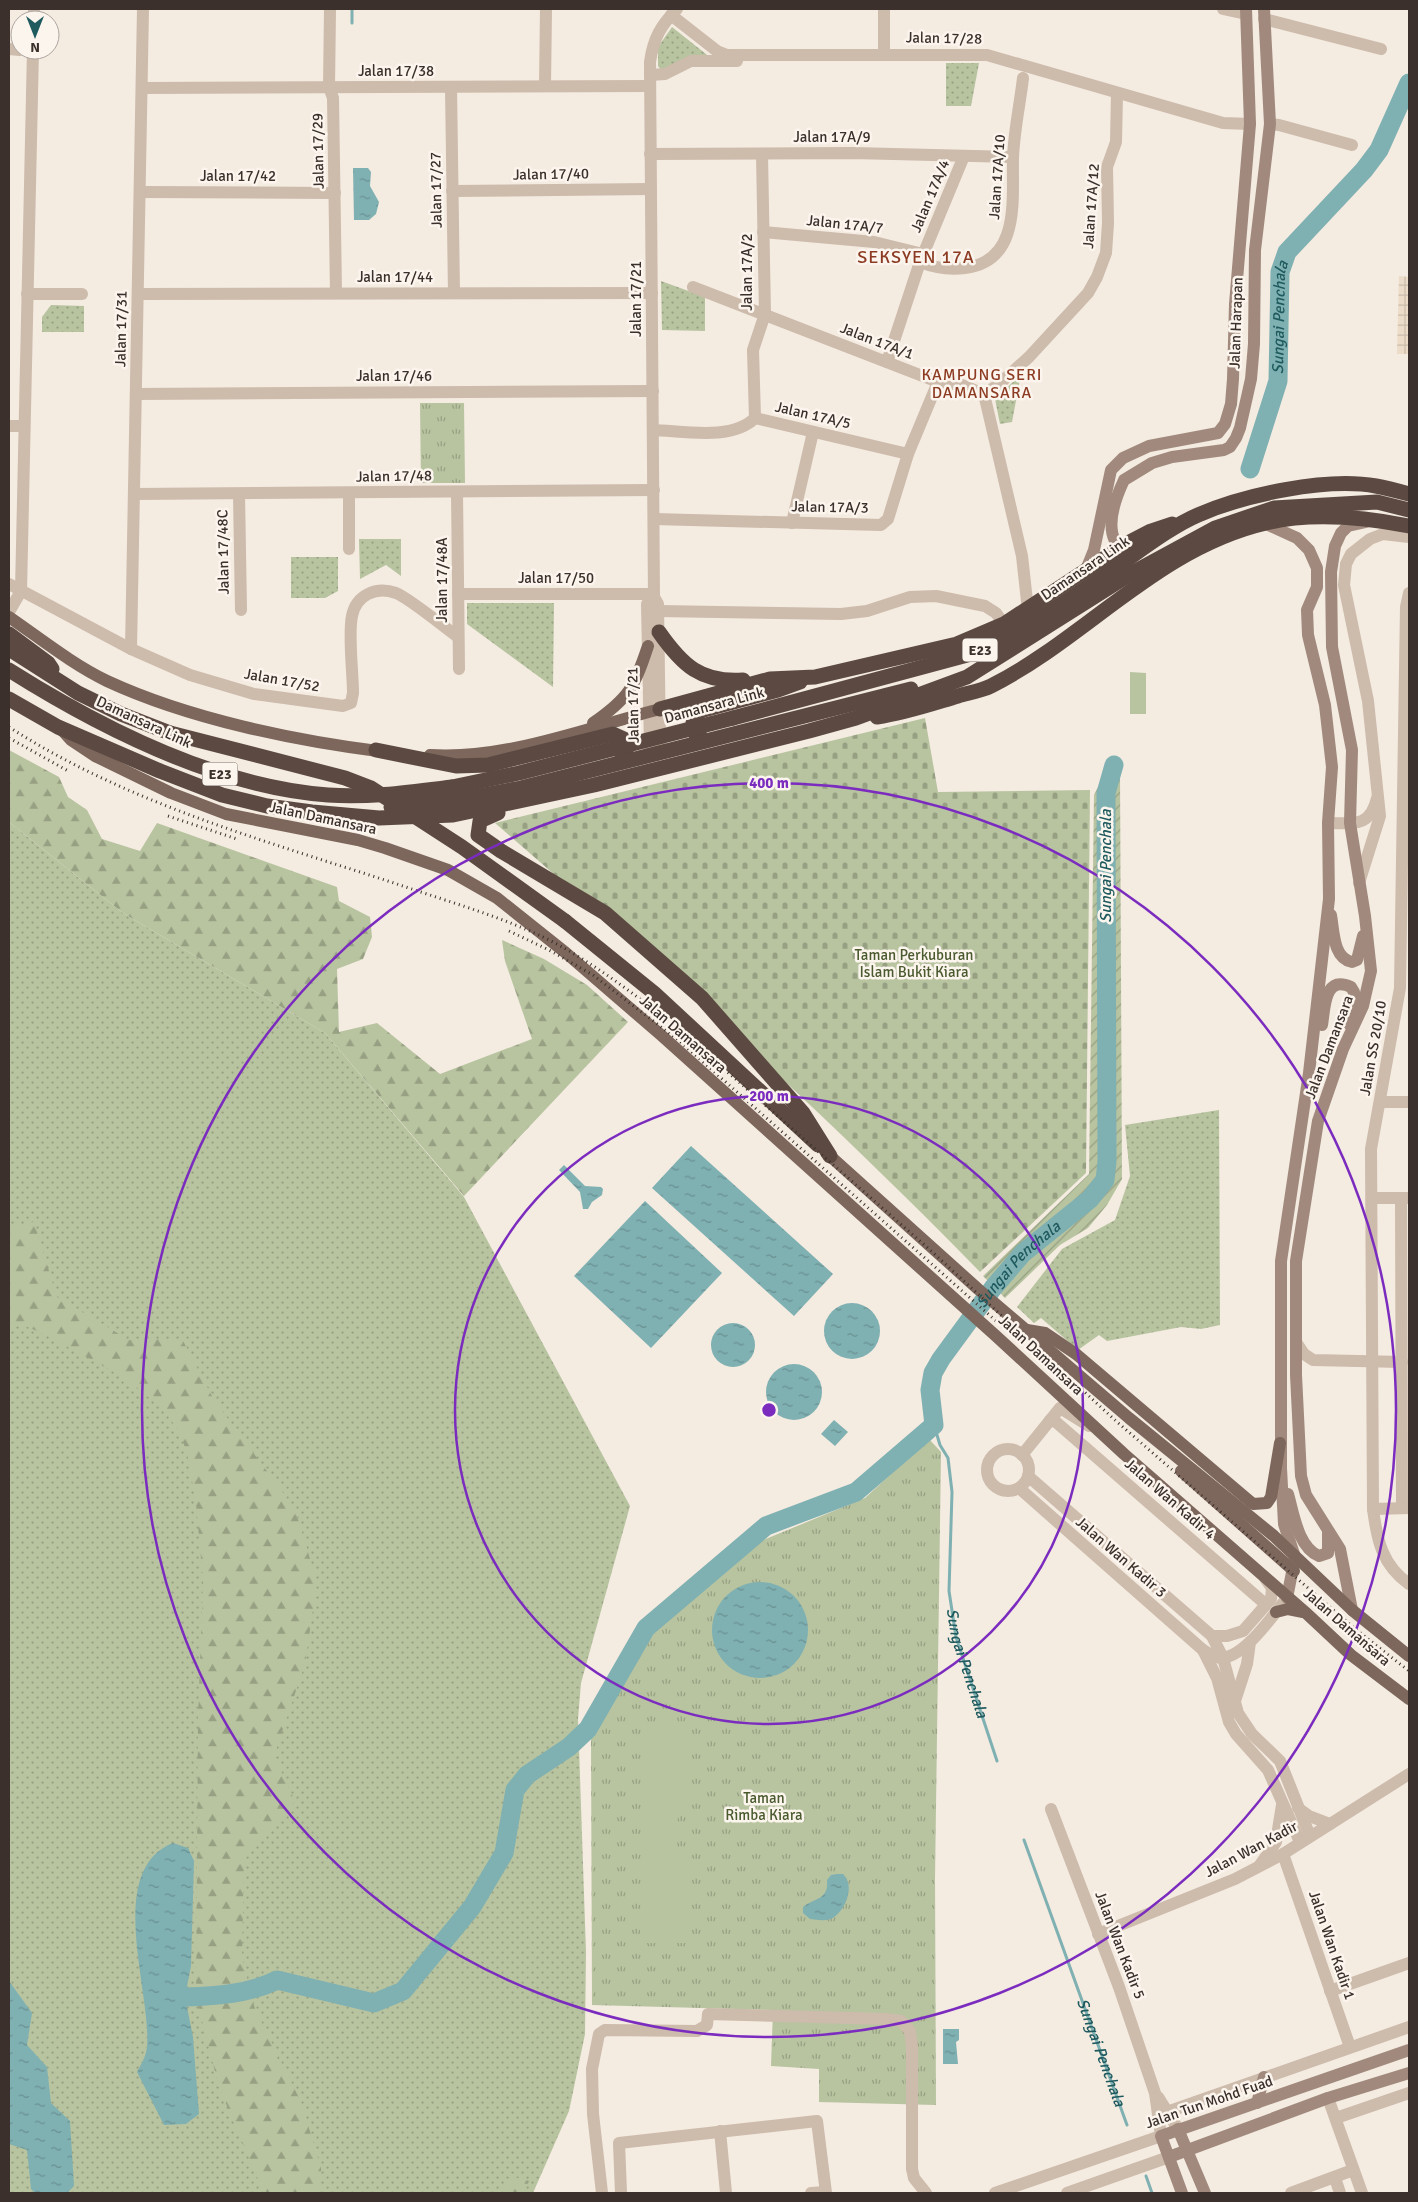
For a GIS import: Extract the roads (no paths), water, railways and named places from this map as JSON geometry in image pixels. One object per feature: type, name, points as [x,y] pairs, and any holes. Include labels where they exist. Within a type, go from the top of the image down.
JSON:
[{"type":"highway","name":"Damansara Link","points":[[9,670],[83,713],[173,756],[234,779],[277,789],[329,795],[389,794],[452,787],[518,773],[733,718],[980,650],[1007,638],[1049,613],[1197,515],[1266,493],[1338,484],[1375,486],[1409,494]]},
{"type":"highway","name":"Damansara Link","points":[[9,699],[58,727],[160,771],[222,795],[267,806],[379,818],[453,815],[525,801],[856,718],[967,677],[986,667],[1132,573],[1215,528],[1274,508],[1377,502],[1409,510]]},
{"type":"highway","points":[[711,738],[696,734],[694,723],[700,711],[778,690],[815,677],[957,644],[1004,624],[1028,610],[1126,544],[1150,531],[1197,515]]},
{"type":"highway","points":[[856,718],[899,714],[989,687],[1035,660],[1159,570],[1204,545],[1264,523],[1307,518],[1383,521],[1409,526]]},
{"type":"highway","points":[[659,632],[674,655],[702,676],[727,681],[815,677]]},
{"type":"highway","points":[[9,634],[48,663],[55,679]]},
{"type":"highway","points":[[9,649],[78,693],[121,714],[170,733],[213,746],[345,778],[371,788],[462,847],[565,921],[654,993],[830,1156]]},
{"type":"highway","points":[[312,812],[457,800],[613,765],[711,738],[938,682],[986,667]]},
{"type":"highway","points":[[654,710],[770,679]]},
{"type":"highway","points":[[376,750],[456,766],[488,765],[613,734],[624,739],[626,752],[613,765]]},
{"type":"highway","points":[[525,801],[480,821],[478,834],[501,851],[605,913],[702,998],[803,1113],[830,1156]]},
{"type":"main road","points":[[1086,570],[1094,550],[1112,470],[1123,458],[1150,446],[1218,433],[1225,424],[1231,404],[1235,304],[1250,124],[1246,12]]},
{"type":"main road","name":"Jalan Harapan","points":[[1126,544],[1115,541],[1112,534],[1112,517],[1124,480],[1135,471],[1158,461],[1224,450],[1233,442],[1240,428],[1247,400],[1252,362],[1255,250],[1270,124],[1264,14]]},
{"type":"main road","name":"Jalan Damansara","points":[[1352,1610],[1340,1549],[1328,1533],[1306,1495],[1301,1476],[1296,1374],[1296,1261],[1318,1121],[1343,1049],[1363,1006],[1368,985],[1370,953],[1350,823],[1352,750],[1332,647],[1331,572],[1335,546],[1341,534],[1348,526],[1358,522],[1383,521]]},
{"type":"main road","name":"Jalan Damansara","points":[[1264,523],[1291,534],[1309,550],[1317,568],[1317,587],[1307,610],[1308,635],[1325,705],[1331,752],[1328,823],[1330,899],[1309,1073],[1281,1261],[1281,1468],[1284,1524],[1295,1556],[1294,1571],[1287,1598]]},
{"type":"main road","points":[[1317,587],[1323,601],[1326,632],[1332,647]]},
{"type":"main road","points":[[9,617],[71,660],[107,680],[164,702],[230,722],[376,750],[459,757],[497,752],[654,710]]},
{"type":"main road","points":[[584,729],[616,708],[637,679],[648,646]]},
{"type":"main road","name":"Jalan Damansara","points":[[58,727],[71,740],[95,756],[171,793],[226,814],[358,840],[385,848],[448,870],[497,898],[566,953],[660,1035],[961,1304],[1100,1432],[1305,1612],[1351,1655],[1409,1699]]},
{"type":"main road","points":[[1330,899],[1338,951],[1346,961],[1352,962],[1357,960],[1362,949],[1365,916]]},
{"type":"main road","points":[[1309,1073],[1319,1045],[1327,992],[1331,986],[1337,983],[1351,987],[1354,992],[1343,1049]]},
{"type":"main road","name":"Jalan Damansara","points":[[830,1156],[1010,1317],[1129,1418],[1274,1536],[1352,1610],[1409,1656]]},
{"type":"main road","points":[[1027,1330],[1046,1333],[1076,1354],[1253,1504],[1267,1503],[1271,1497],[1280,1443]]},
{"type":"main road","points":[[1129,1418],[1180,1470],[1294,1571]]},
{"type":"main road","points":[[1281,1468],[1296,1523],[1302,1538],[1313,1554],[1319,1556],[1328,1553],[1328,1533]]},
{"type":"main road","points":[[1243,1496],[1274,1536]]},
{"type":"main road","points":[[1270,1609],[1296,1609],[1305,1612]]},
{"type":"main road","name":"Jalan Tun Mohd Fuad","points":[[1161,2136],[1409,2050]]},
{"type":"main road","points":[[1169,2157],[1328,2098],[1409,2073]]},
{"type":"main road","points":[[1264,2077],[1262,2101],[1311,2093],[1321,2094],[1328,2098]]},
{"type":"main road","points":[[1178,2129],[1203,2187]]},
{"type":"main road","points":[[1161,2136],[1182,2193]]},
{"type":"main road","points":[[1203,2187],[1200,2160],[1204,2149],[1213,2141]]},
{"type":"street","name":"Jalan 17/31","points":[[131,649],[144,9]]},
{"type":"street","name":"Jalan 17/29","points":[[330,9],[329,87],[333,98],[336,293]]},
{"type":"street","points":[[545,86],[546,9]]},
{"type":"street","points":[[881,54],[884,9]]},
{"type":"street","points":[[1223,9],[1246,12]]},
{"type":"street","name":"Jalan 17/28","points":[[674,12],[717,50],[728,55],[987,55],[1223,124],[1250,124]]},
{"type":"street","name":"Jalan 17/21","points":[[654,710],[659,632],[658,604],[654,596],[650,80],[653,44],[660,28],[674,12]]},
{"type":"street","points":[[1264,14],[1381,50]]},
{"type":"street","name":"Jalan 17/38","points":[[142,88],[545,86],[650,80],[691,61],[866,61],[881,54]]},
{"type":"street","points":[[9,612],[20,591],[33,60]]},
{"type":"street","name":"Jalan 17A/10","points":[[921,258],[937,269],[980,266],[992,256],[1007,236],[1014,192],[1013,157],[1023,78]]},
{"type":"street","name":"Jalan 17/27","points":[[451,87],[454,293]]},
{"type":"street","name":"Jalan 17A/12","points":[[984,394],[998,385],[1028,357],[1088,293],[1097,276],[1106,254],[1108,167],[1116,142],[1117,93]]},
{"type":"street","points":[[1270,124],[1280,124],[1352,145]]},
{"type":"street","name":"Jalan 17A/9","points":[[650,154],[1013,157]]},
{"type":"street","name":"Jalan 17A/2","points":[[756,418],[752,350],[765,314],[762,154]]},
{"type":"street","name":"Jalan 17A/4","points":[[886,362],[921,258],[964,156]]},
{"type":"street","name":"Jalan 17/40","points":[[452,191],[651,189]]},
{"type":"street","name":"Jalan 17/42","points":[[140,192],[335,193]]},
{"type":"street","name":"Jalan 17A/7","points":[[763,232],[874,242],[921,258]]},
{"type":"street","name":"Jalan 17A/1","points":[[693,287],[938,382],[962,385],[984,394]]},
{"type":"street","name":"Jalan 17/44","points":[[138,294],[652,292]]},
{"type":"street","points":[[27,294],[82,294]]},
{"type":"street","name":"Jalan 17A/3","points":[[654,519],[881,525],[888,519],[908,454],[938,382]]},
{"type":"street","name":"Jalan 17/46","points":[[136,394],[653,391]]},
{"type":"street","points":[[984,394],[1022,556],[1028,610]]},
{"type":"street","name":"Jalan 17A/5","points":[[653,430],[734,432],[747,426],[756,418],[908,454]]},
{"type":"street","points":[[9,426],[24,426]]},
{"type":"street","points":[[792,522],[813,432]]},
{"type":"street","name":"Jalan 17/48","points":[[134,494],[654,490]]},
{"type":"street","name":"Jalan 17/48A","points":[[457,492],[459,669]]},
{"type":"street","points":[[349,493],[349,548]]},
{"type":"street","name":"Jalan 17/48C","points":[[239,494],[241,610]]},
{"type":"street","points":[[1359,883],[1370,843],[1380,824],[1368,701],[1344,585],[1346,564],[1351,554],[1370,539],[1383,534],[1409,537]]},
{"type":"street","name":"Jalan 17/52","points":[[9,584],[131,649],[190,675],[254,694],[342,706],[351,703],[354,693],[352,617],[358,600],[368,593],[384,591],[397,593],[458,637]]},
{"type":"street","name":"Jalan SS 20/10","points":[[1409,593],[1406,607],[1400,988],[1372,1149],[1373,1508],[1383,1555],[1390,1567],[1409,1584]]},
{"type":"street","name":"Jalan 17/50","points":[[458,594],[654,596]]},
{"type":"street","name":"Jalan 17/21","points":[[654,596],[647,604],[655,753]]},
{"type":"street","points":[[658,611],[841,614],[867,611],[910,597],[936,596],[985,606],[996,612],[1004,624]]},
{"type":"street","points":[[1328,823],[1350,823],[1369,818],[1374,810],[1378,794]]},
{"type":"street","points":[[1380,1102],[1409,1102]]},
{"type":"street","points":[[1372,1198],[1405,1198],[1402,1362],[1406,1508],[1373,1508]]},
{"type":"street","points":[[1296,1342],[1304,1354],[1313,1360],[1402,1362]]},
{"type":"street","points":[[1296,1374],[1313,1360]]},
{"type":"street","points":[[1022,1455],[1060,1408],[1100,1432]]},
{"type":"street","name":"Jalan Wan Kadir 4","points":[[1050,1420],[1056,1422],[1270,1609]]},
{"type":"street","points":[[1004,1449],[1017,1451],[1022,1455],[1028,1463],[1028,1476],[1019,1488],[1000,1490],[990,1481],[987,1468],[992,1456],[1004,1449]]},
{"type":"street","name":"Jalan Wan Kadir 3","points":[[1028,1476],[1212,1636],[1223,1658],[1234,1703],[1248,1729],[1280,1761],[1298,1808],[1305,1839]]},
{"type":"street","name":"Jalan Wan Kadir 3","points":[[1019,1488],[1203,1650],[1214,1657],[1223,1658]]},
{"type":"street","points":[[1234,1703],[1247,1664],[1250,1642],[1270,1609],[1272,1594],[1264,1576]]},
{"type":"street","points":[[1212,1636],[1227,1636],[1243,1631],[1287,1598]]},
{"type":"street","points":[[1223,1658],[1250,1642]]},
{"type":"street","name":"Jalan Wan Kadir 3","points":[[1203,1650],[1218,1678],[1230,1722],[1246,1745],[1268,1770],[1282,1805],[1305,1839]]},
{"type":"street","name":"Jalan Wan Kadir","points":[[1098,1934],[1220,1887],[1283,1854],[1409,1774]]},
{"type":"street","points":[[1259,1866],[1276,1842],[1282,1805]]},
{"type":"street","points":[[1298,1808],[1309,1816],[1330,1824]]},
{"type":"street","name":"Jalan Wan Kadir 5","points":[[1051,1809],[1119,1987],[1155,2093],[1161,2136]]},
{"type":"street","name":"Jalan Wan Kadir 1","points":[[1283,1854],[1350,2047]]},
{"type":"street","points":[[1330,1992],[1409,1963]]},
{"type":"street","points":[[602,2193],[593,2114],[592,2069],[599,2034],[605,2030],[697,2031],[707,2025],[708,2014],[901,2021],[910,2031],[912,2046],[912,2169],[914,2178],[926,2193]]},
{"type":"street","name":"Jalan Tun Mohd Fuad","points":[[1167,2112],[1409,2027]]},
{"type":"street","name":"Jalan Wan Kadir 5","points":[[1155,2093],[1178,2129]]},
{"type":"street","points":[[1336,2118],[1409,2093]]},
{"type":"street","points":[[1328,2098],[1362,2193]]},
{"type":"street","points":[[621,2193],[619,2143],[817,2121],[825,2192],[812,2193]]},
{"type":"street","points":[[720,2131],[726,2193]]},
{"type":"street","name":"Jalan Tun Mohd Fuad","points":[[995,2193],[1020,2189],[1161,2136]]},
{"type":"street","points":[[1067,2193],[1169,2157]]},
{"type":"street","points":[[1291,2193],[1353,2170]]},
{"type":"street","points":[[1334,2178],[1340,2193]]},
{"type":"water","points":[[353,168],[368,168],[371,172],[370,186],[379,202],[376,214],[369,220],[354,220]]},
{"type":"water","points":[[691,1146],[833,1274],[794,1316],[652,1188]]},
{"type":"water","points":[[564,1165],[585,1186],[601,1187],[603,1189],[602,1195],[592,1202],[588,1209],[583,1209],[580,1192],[559,1170]]},
{"type":"water","points":[[645,1201],[722,1273],[651,1348],[574,1276]]},
{"type":"water","points":[[846,1303],[858,1303],[868,1307],[876,1315],[880,1331],[876,1347],[868,1355],[858,1359],[846,1359],[836,1355],[828,1347],[824,1337],[824,1325],[828,1315],[836,1307]]},
{"type":"water","points":[[729,1323],[737,1323],[749,1329],[755,1345],[749,1361],[737,1367],[729,1367],[717,1361],[711,1349],[711,1341],[717,1329]]},
{"type":"water","points":[[788,1364],[800,1364],[810,1368],[818,1376],[822,1392],[818,1408],[810,1416],[800,1420],[788,1420],[778,1416],[770,1408],[766,1398],[766,1386],[770,1376],[778,1368]]},
{"type":"water","points":[[834,1420],[848,1432],[835,1446],[821,1434]]},
{"type":"water","points":[[760,1582],[778,1586],[794,1596],[804,1612],[808,1630],[804,1648],[794,1664],[778,1674],[760,1678],[742,1674],[726,1664],[716,1648],[712,1630],[716,1612],[726,1596],[742,1586]]},
{"type":"water","points":[[173,1843],[188,1848],[194,1861],[191,1966],[185,1997],[193,2037],[199,2114],[186,2124],[164,2125],[137,2072],[147,2047],[147,2024],[136,1935],[136,1905],[141,1879],[152,1857]]},
{"type":"water","points":[[843,1874],[849,1885],[849,1892],[841,1911],[831,1919],[810,1919],[803,1913],[803,1907],[820,1898],[826,1891],[827,1880],[831,1875]]},
{"type":"water","points":[[9,1981],[32,2013],[27,2045],[47,2067],[51,2103],[70,2121],[74,2186],[67,2193],[35,2193],[31,2189],[27,2150],[9,2144]]},
{"type":"water","points":[[943,2029],[959,2029],[959,2040],[956,2042],[958,2064],[943,2064]]},
{"type":"waterway","points":[[352,9],[352,23]]},
{"type":"waterway","name":"Sungai Penchala","points":[[1250,469],[1278,381],[1280,272],[1287,252],[1364,170],[1379,150],[1409,83]]},
{"type":"waterway","points":[[185,1997],[220,1995],[244,1991],[277,1980],[374,2003],[403,1991],[472,1907],[504,1853],[515,1790],[527,1775],[569,1747],[588,1729],[646,1628],[766,1526],[856,1492],[934,1425],[930,1390],[933,1373],[941,1359],[993,1288],[1023,1253],[1090,1199],[1105,1180],[1107,1162],[1106,793],[1114,765]]},
{"type":"waterway","name":"Sungai Penchala","points":[[934,1425],[940,1445],[948,1458],[952,1492],[949,1591],[956,1637],[997,1761]]},
{"type":"waterway","name":"Sungai Penchala","points":[[1024,1840],[1127,2125]]},
{"type":"waterway","name":"Sungai Penchala","points":[[1146,2176],[1152,2193]]},
{"type":"railway","points":[[9,727],[101,778],[149,799],[247,835],[496,917],[553,942],[604,973],[683,1033],[929,1249],[1116,1421],[1354,1628],[1409,1671]]},
{"type":"railway","points":[[9,738],[70,772]]},
{"type":"railway","points":[[168,816],[237,839]]},
{"type":"railway","points":[[509,931],[549,950],[593,975],[677,1039],[1012,1335]]},
{"type":"district","name":"SEKSYEN 17A","points":[[916,257]]},
{"type":"district","name":"KAMPUNG SERI DAMANSARA","points":[[982,384]]},
{"type":"park label","name":"Taman Perkuburan Islam Bukit Kiara","points":[[914,964]]},
{"type":"park label","name":"Taman Rimba Kiara","points":[[764,1806]]}]
